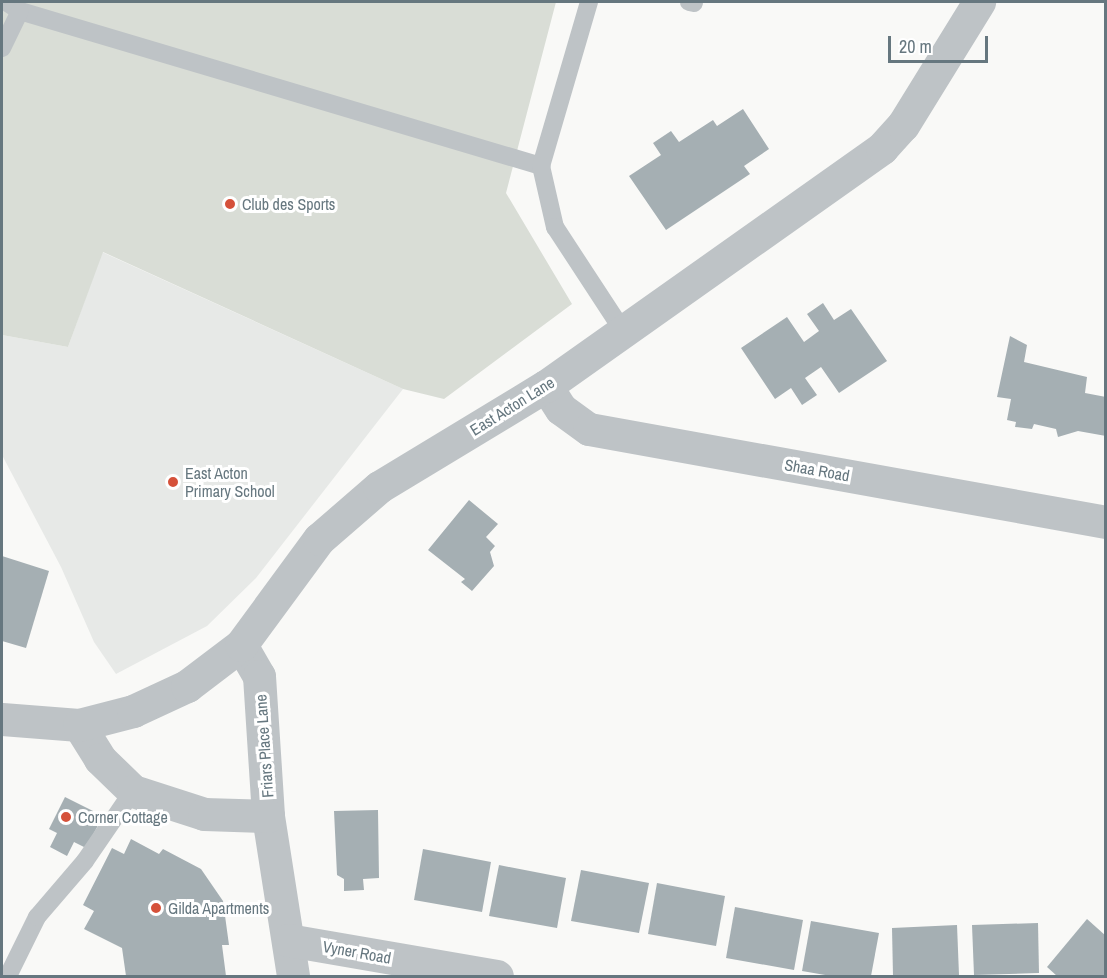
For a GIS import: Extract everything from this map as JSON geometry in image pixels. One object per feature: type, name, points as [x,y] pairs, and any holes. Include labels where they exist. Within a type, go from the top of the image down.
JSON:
[{"type":"street","name":"East Acton Lane","points":[[2,720],[79,725],[134,711],[187,686],[242,645],[319,539],[379,487],[546,386],[882,148],[903,125],[979,2]]},
{"type":"street","name":"Shaa Road","points":[[546,386],[561,409],[589,429],[1106,522]]},
{"type":"street","name":"Friars Place Lane","points":[[242,645],[259,676],[268,816],[293,976]]},
{"type":"street","name":"Friars Place Lane","points":[[79,725],[100,759],[133,791],[204,814],[268,816]]},
{"type":"street","name":"Vyner Road","points":[[288,940],[497,976]]},
{"type":"lane","points":[[589,2],[541,166],[555,227],[623,331]]},
{"type":"lane","points":[[2,48],[13,6],[541,166]]},
{"type":"lane","points":[[8,976],[37,917],[85,861],[133,791]]},
{"type":"shaded area","points":[[2,2],[556,2],[506,193],[572,304],[444,399],[403,389],[103,252],[68,347],[2,335]]},
{"type":"shaded area","name":"East Acton Primary School","points":[[102,252],[403,389],[256,578],[207,626],[116,674],[94,642],[61,567],[2,455],[2,335],[68,347]]},
{"type":"building","points":[[743,109],[769,149],[744,166],[750,174],[666,230],[629,176],[661,155],[653,143],[671,131],[679,142],[713,120],[717,126]]},
{"type":"building","points":[[823,303],[834,320],[851,309],[887,361],[839,393],[821,367],[805,378],[817,395],[802,405],[791,388],[775,399],[741,348],[787,317],[804,342],[819,331],[807,314]]},
{"type":"building","points":[[1010,336],[1027,345],[1024,362],[1087,377],[1085,393],[1106,397],[1106,436],[1078,431],[1058,437],[1056,429],[1034,424],[1032,429],[1015,427],[1016,422],[1007,420],[1011,399],[997,397]]},
{"type":"building","points":[[469,500],[498,524],[486,537],[495,546],[490,552],[494,566],[472,591],[461,582],[465,579],[428,550]]},
{"type":"building","points":[[2,556],[49,571],[26,648],[2,641]]},
{"type":"building","points":[[65,797],[103,816],[86,848],[74,842],[67,856],[50,847],[57,833],[49,829]]},
{"type":"building","points":[[378,810],[379,878],[363,879],[364,890],[344,891],[344,879],[337,875],[334,811]]},
{"type":"building","name":"Gilda Apartments","points":[[131,839],[159,854],[163,849],[201,869],[223,901],[229,945],[222,945],[226,976],[126,976],[122,948],[84,929],[94,911],[83,905],[112,848],[124,854]]},
{"type":"building","points":[[423,849],[491,862],[482,912],[414,900]]},
{"type":"building","points":[[499,865],[566,878],[557,928],[489,916]]},
{"type":"building","points":[[581,870],[649,883],[639,933],[571,921]]},
{"type":"building","points":[[657,883],[725,896],[716,946],[648,934]]},
{"type":"building","points":[[735,907],[803,920],[794,970],[726,958]]},
{"type":"building","points":[[1087,919],[1106,936],[1106,976],[1057,976],[1047,967]]},
{"type":"building","points":[[811,921],[879,933],[871,976],[831,976],[802,971]]},
{"type":"building","points":[[1038,923],[1039,973],[974,975],[972,925]]},
{"type":"building","points":[[957,925],[959,975],[893,976],[892,928]]},
{"type":"place","name":"Club des Sports","points":[[230,204]]},
{"type":"place","name":"East Acton Primary School","points":[[173,482]]},
{"type":"place","name":"Corner Cottage","points":[[66,817]]},
{"type":"place","name":"Gilda Apartments","points":[[156,908]]}]
